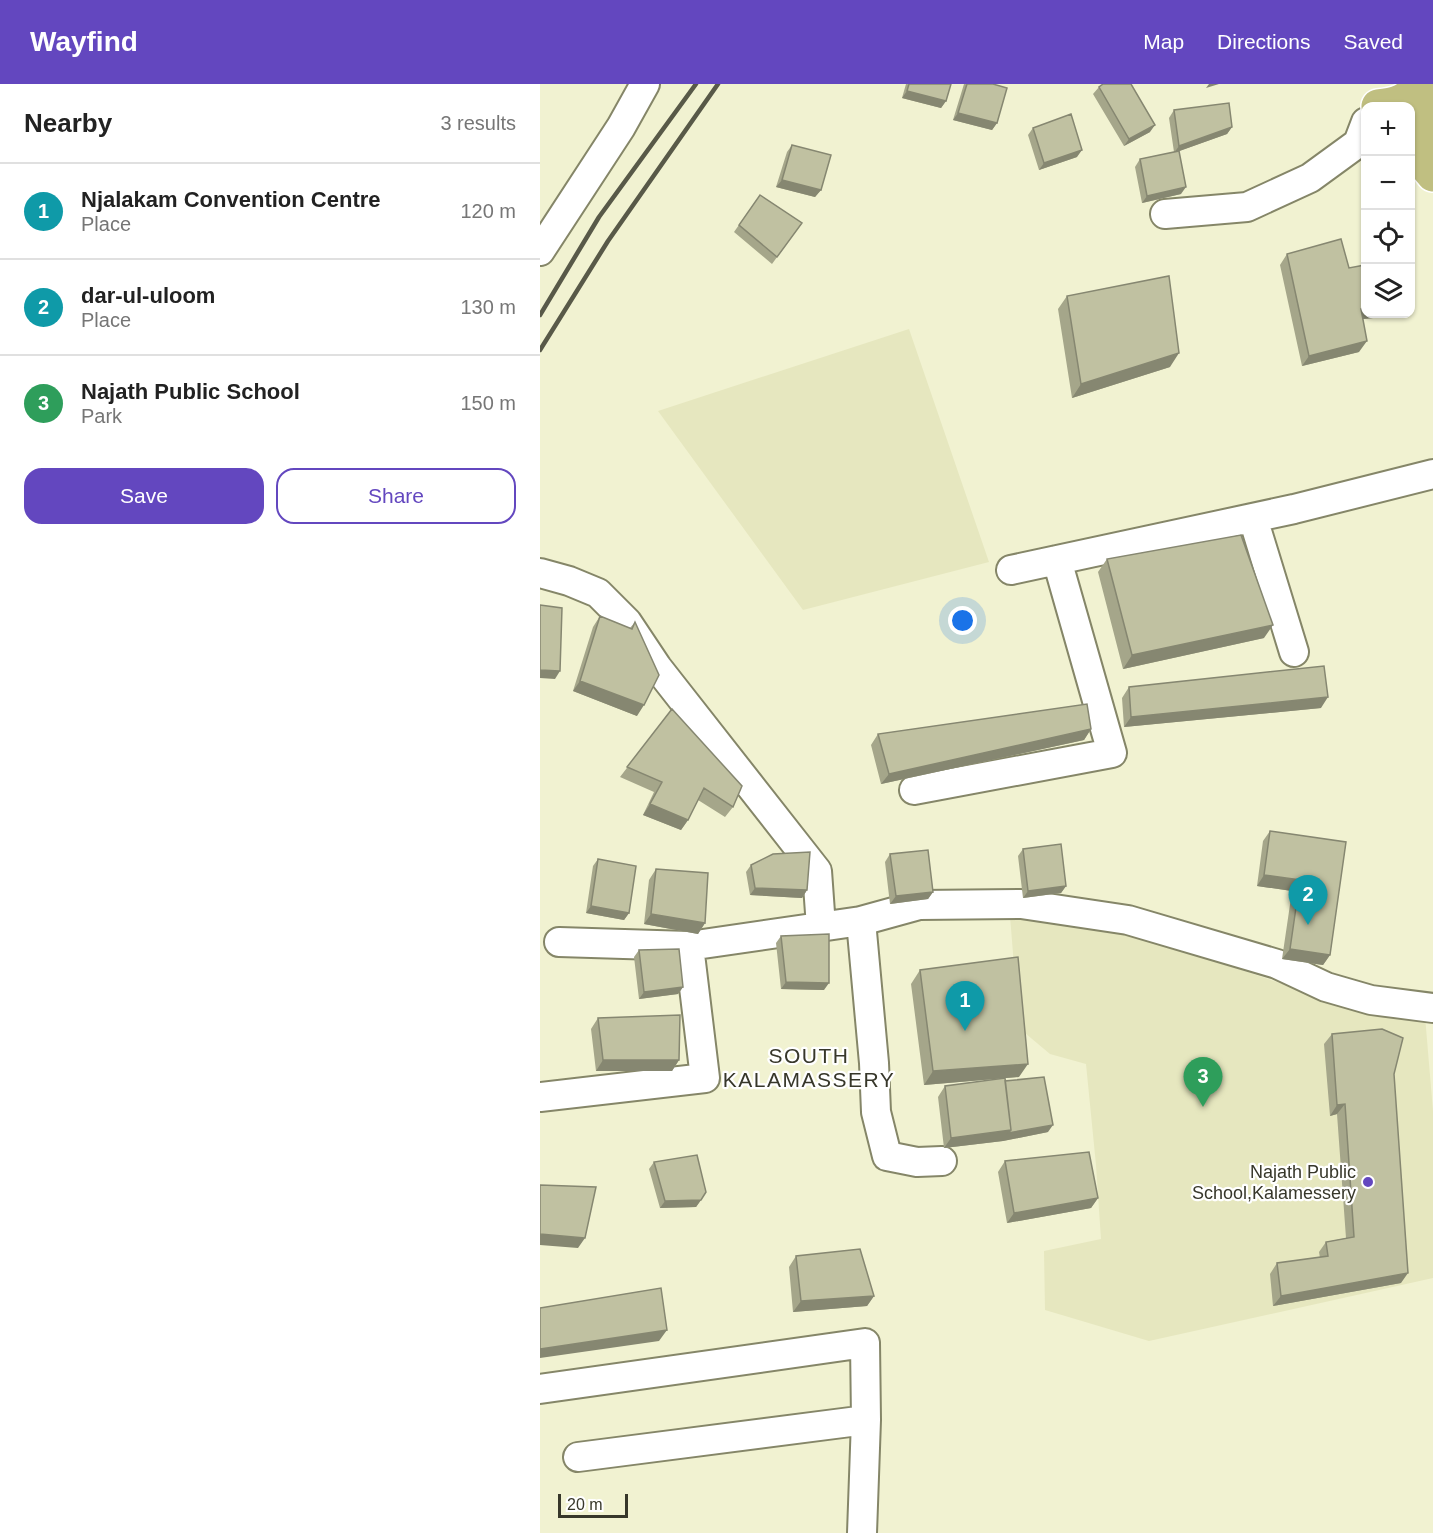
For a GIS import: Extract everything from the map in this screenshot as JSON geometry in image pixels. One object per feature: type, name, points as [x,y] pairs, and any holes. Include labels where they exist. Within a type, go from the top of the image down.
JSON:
[{"type":"main road","points":[[1399,102],[1412,94],[1418,84]]},
{"type":"main road","points":[[1418,84],[1433,134]]},
{"type":"main road","points":[[1415,153],[1433,176]]},
{"type":"street","points":[[540,251],[621,127],[645,84]]},
{"type":"street","points":[[1165,214],[1247,207],[1318,173],[1358,143],[1361,135]]},
{"type":"street","points":[[1011,570],[1253,518],[1433,474]]},
{"type":"street","points":[[1253,518],[1294,652]]},
{"type":"street","points":[[914,790],[1112,753],[1058,560]]},
{"type":"street","points":[[540,573],[569,580],[598,593],[627,622],[657,668],[817,871],[821,927]]},
{"type":"street","points":[[559,942],[689,946],[861,921],[919,905],[1010,904],[1128,920],[1277,964],[1326,987],[1371,1000],[1433,1008]]},
{"type":"street","points":[[861,921],[874,1063],[876,1112],[887,1156],[917,1162],[942,1161]]},
{"type":"street","points":[[540,1096],[705,1078],[689,946]]},
{"type":"street","points":[[540,1389],[865,1343],[866,1420],[862,1533]]},
{"type":"street","points":[[578,1457],[866,1420]]},
{"type":"shaded area","points":[[909,329],[989,562],[803,610],[658,411]]},
{"type":"shaded area","points":[[1010,916],[1130,933],[1331,1000],[1425,1016],[1433,1111],[1433,1278],[1149,1341],[1045,1310],[1044,1251],[1101,1239],[1096,1165],[1086,1064],[1050,1054],[1019,1028]]},
{"type":"building","points":[[909,84],[951,84],[946,101],[907,91]]},
{"type":"building","points":[[967,84],[993,84],[1007,88],[997,123],[958,113]]},
{"type":"building","points":[[1103,84],[1131,84],[1155,125],[1129,139],[1099,87]]},
{"type":"building","points":[[1229,103],[1232,127],[1179,146],[1174,110]]},
{"type":"building","points":[[1071,114],[1082,150],[1044,163],[1033,128]]},
{"type":"building","points":[[792,145],[831,155],[821,190],[782,180]]},
{"type":"building","points":[[1179,151],[1186,187],[1147,196],[1140,159]]},
{"type":"building","points":[[760,195],[802,223],[777,257],[739,225]]},
{"type":"building","points":[[1341,239],[1349,268],[1361,266],[1361,318],[1367,341],[1309,356],[1287,254]]},
{"type":"building","points":[[1169,276],[1179,353],[1081,384],[1067,296]]},
{"type":"building","points":[[1241,535],[1273,625],[1132,655],[1107,559]]},
{"type":"building","points":[[540,605],[562,608],[560,671],[540,670]]},
{"type":"building","points":[[600,616],[632,629],[635,622],[659,675],[644,705],[580,681]]},
{"type":"building","points":[[1324,666],[1328,697],[1131,717],[1129,687]]},
{"type":"building","points":[[1087,704],[1091,729],[889,774],[878,734]]},
{"type":"building","points":[[672,709],[742,786],[733,807],[704,788],[688,820],[650,804],[662,782],[627,767]]},
{"type":"building","points":[[1270,831],[1346,842],[1330,955],[1290,949],[1300,880],[1264,875]]},
{"type":"building","points":[[1061,844],[1066,886],[1028,891],[1023,849]]},
{"type":"building","points":[[928,850],[933,892],[896,896],[890,854]]},
{"type":"building","points":[[810,852],[807,890],[755,888],[751,865],[773,854]]},
{"type":"building","points":[[598,859],[636,866],[629,913],[591,906]]},
{"type":"building","points":[[656,869],[708,873],[705,923],[651,914]]},
{"type":"building","points":[[829,934],[829,983],[786,982],[781,936]]},
{"type":"building","points":[[679,949],[683,987],[644,992],[639,950]]},
{"type":"building","points":[[1018,957],[1028,1064],[933,1071],[920,970]]},
{"type":"building","points":[[680,1015],[679,1060],[603,1060],[598,1018]]},
{"type":"building","name":"Najath Public School,Kalamessery","points":[[1382,1029],[1403,1038],[1394,1074],[1408,1273],[1281,1296],[1277,1263],[1328,1256],[1326,1242],[1354,1237],[1345,1104],[1337,1105],[1332,1034]]},
{"type":"building","points":[[1044,1077],[1053,1125],[1008,1133],[1011,1130],[1005,1081]]},
{"type":"building","points":[[1005,1078],[1011,1130],[951,1138],[945,1086]]},
{"type":"building","points":[[1089,1152],[1098,1198],[1014,1213],[1005,1161]]},
{"type":"building","points":[[697,1155],[706,1192],[701,1200],[665,1201],[654,1162]]},
{"type":"building","points":[[540,1185],[596,1187],[585,1238],[540,1234]]},
{"type":"building","points":[[860,1249],[874,1296],[801,1301],[796,1256]]},
{"type":"building","points":[[661,1288],[667,1330],[540,1349],[540,1308]]},
{"type":"railway","points":[[540,315],[599,217],[696,84]]},
{"type":"railway","points":[[540,350],[608,241],[718,84]]},
{"type":"place","name":"dar-ul-uloom","points":[[1308,925]]},
{"type":"place","name":"Njalakam Convention Centre","points":[[965,1031]]},
{"type":"place","name":"Najath Public School","points":[[1203,1107]]},
{"type":"place","name":"Najath Public School,Kalamessery","points":[[1368,1182]]},
{"type":"district","name":"SOUTH KALAMASSERY","points":[[809,1067]]}]
